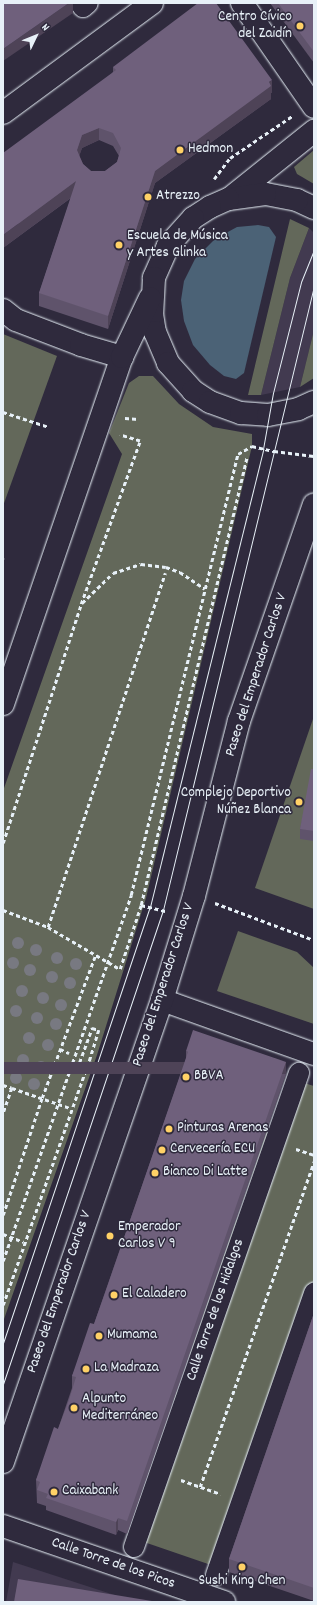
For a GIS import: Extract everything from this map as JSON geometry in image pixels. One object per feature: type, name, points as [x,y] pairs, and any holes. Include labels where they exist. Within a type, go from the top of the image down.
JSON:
[{"type":"main road","points":[[3,113],[152,3]]},
{"type":"main road","points":[[242,3],[314,107]]},
{"type":"main road","points":[[3,704],[122,357],[152,294],[160,262],[178,233],[198,214],[228,199],[314,131]]},
{"type":"main road","points":[[228,199],[266,194],[297,200],[314,208]]},
{"type":"main road","points":[[152,294],[152,314],[160,348],[179,378],[193,391],[228,409],[253,415],[283,413],[314,402]]},
{"type":"main road","points":[[3,310],[16,320],[81,345],[122,357]]},
{"type":"main road","name":"Paseo del Emperador Carlos V","points":[[3,1462],[162,1000],[194,896],[239,721],[314,505]]},
{"type":"main road","points":[[162,1000],[314,1054]]},
{"type":"main road","name":"Calle Torre de los Picos","points":[[3,1526],[224,1602]]},
{"type":"street","points":[[80,3],[83,7],[88,3]]},
{"type":"street","name":"Calle Torre de los Hidalgos","points":[[134,1546],[299,1073]]},
{"type":"street","points":[[216,1575],[314,1293]]},
{"type":"path","points":[[3,412],[49,427]]},
{"type":"path","points":[[3,843],[82,604],[140,441],[114,434]]},
{"type":"path","points":[[3,1261],[131,895],[238,454],[252,446],[274,452],[314,456]]},
{"type":"path","points":[[3,910],[48,927],[108,964],[120,969],[141,905],[247,456]]},
{"type":"path","points":[[82,604],[113,573],[141,564],[166,567],[180,572],[205,589]]},
{"type":"path","points":[[48,927],[165,573]]},
{"type":"path","points":[[210,901],[314,940]]},
{"type":"path","points":[[141,905],[168,912]]},
{"type":"path","points":[[3,1215],[42,1098],[95,956]]},
{"type":"path","points":[[3,1305],[70,1108],[85,1072],[77,1069],[92,1028],[99,1030],[89,1062],[119,1074]]},
{"type":"path","points":[[60,1049],[69,1053]]},
{"type":"path","points":[[3,1085],[70,1108]]},
{"type":"path","points":[[3,1114],[12,1088]]},
{"type":"path","points":[[200,1487],[314,1161]]},
{"type":"path","points":[[3,1234],[24,1242]]},
{"type":"path","points":[[160,1473],[242,1501]]},
{"type":"shaded area","points":[[309,228],[314,233],[314,330],[300,387],[261,395],[290,278]]},
{"type":"shaded area","points":[[13,1562],[136,1602],[6,1602]]},
{"type":"green space","points":[[314,150],[314,184],[297,174],[294,167]]},
{"type":"green space","points":[[290,219],[309,228],[290,278],[261,395],[248,395]]},
{"type":"green space","points":[[314,330],[314,378],[300,387]]},
{"type":"green space","points":[[3,334],[57,356],[3,506]]},
{"type":"green space","points":[[139,376],[153,376],[179,404],[213,427],[252,434],[252,446],[146,898],[97,1055],[3,1322],[3,791],[122,454],[109,433],[129,383]]},
{"type":"green space","name":"Complejo Deportivo Núñez Blanca","points":[[314,716],[314,909],[255,888]]},
{"type":"green space","points":[[238,931],[297,952],[314,968],[314,1024],[217,991]]},
{"type":"green space","points":[[304,1083],[314,1086],[314,1319],[211,1565],[144,1542],[178,1402],[174,1400],[177,1391],[181,1393],[190,1354],[236,1221],[246,1201],[244,1200],[267,1131],[285,1138]]},
{"type":"water","points":[[258,225],[269,227],[276,237],[244,373],[236,379],[224,376],[210,365],[193,345],[184,321],[181,300],[184,281],[195,259],[215,239],[237,227]]},
{"type":"building","points":[[3,3],[69,3],[3,49]]},
{"type":"building","points":[[198,3],[216,3],[272,80],[269,82],[271,86],[155,171],[108,316],[39,293],[76,181],[3,235],[3,153],[116,70],[113,67]],"holes":[[[99,128],[113,133],[121,148],[117,162],[105,171],[91,171],[83,164],[77,150],[82,135]]]},
{"type":"building","name":"Centro Cívico del Zaidín","points":[[278,3],[314,3],[314,52]]},
{"type":"building","points":[[311,769],[314,769],[314,831],[300,829]]},
{"type":"building","points":[[193,1030],[286,1062],[127,1521],[118,1518],[116,1522],[46,1498],[48,1494],[37,1490],[40,1482],[36,1480],[54,1427],[58,1429],[69,1400],[76,1377],[72,1376],[90,1323],[94,1324],[105,1293],[188,1052],[186,1051]]},
{"type":"building","points":[[314,1313],[314,1588],[229,1559]]},
{"type":"building","points":[[18,1579],[158,1602],[14,1602]]},
{"type":"tram line","points":[[3,1343],[150,907],[263,449],[273,393],[301,282],[314,249]]},
{"type":"tram line","points":[[3,1384],[163,910],[314,286]]},
{"type":"place","name":"Centro Cívico del Zaidín","points":[[300,26]]},
{"type":"place","name":"Hedmon","points":[[180,150]]},
{"type":"place","name":"Atrezzo","points":[[148,197]]},
{"type":"place","name":"Escuela de Música y Artes Glinka","points":[[119,245]]},
{"type":"place","name":"Complejo Deportivo Núñez Blanca","points":[[299,802]]},
{"type":"place","name":"BBVA","points":[[186,1077]]},
{"type":"place","name":"Pinturas Arenas","points":[[169,1129]]},
{"type":"place","name":"Cervecería ECU","points":[[162,1150]]},
{"type":"place","name":"Bianco Di Latte","points":[[155,1173]]},
{"type":"place","name":"Emperador Carlos V 9","points":[[110,1236]]},
{"type":"place","name":"El Caladero","points":[[114,1295]]},
{"type":"place","name":"Mumama","points":[[99,1336]]},
{"type":"place","name":"La Madraza","points":[[86,1369]]},
{"type":"place","name":"Alpunto Mediterráneo","points":[[74,1408]]},
{"type":"place","name":"Caixabank","points":[[54,1492]]},
{"type":"place","name":"Sushi King Chen","points":[[242,1567]]}]
